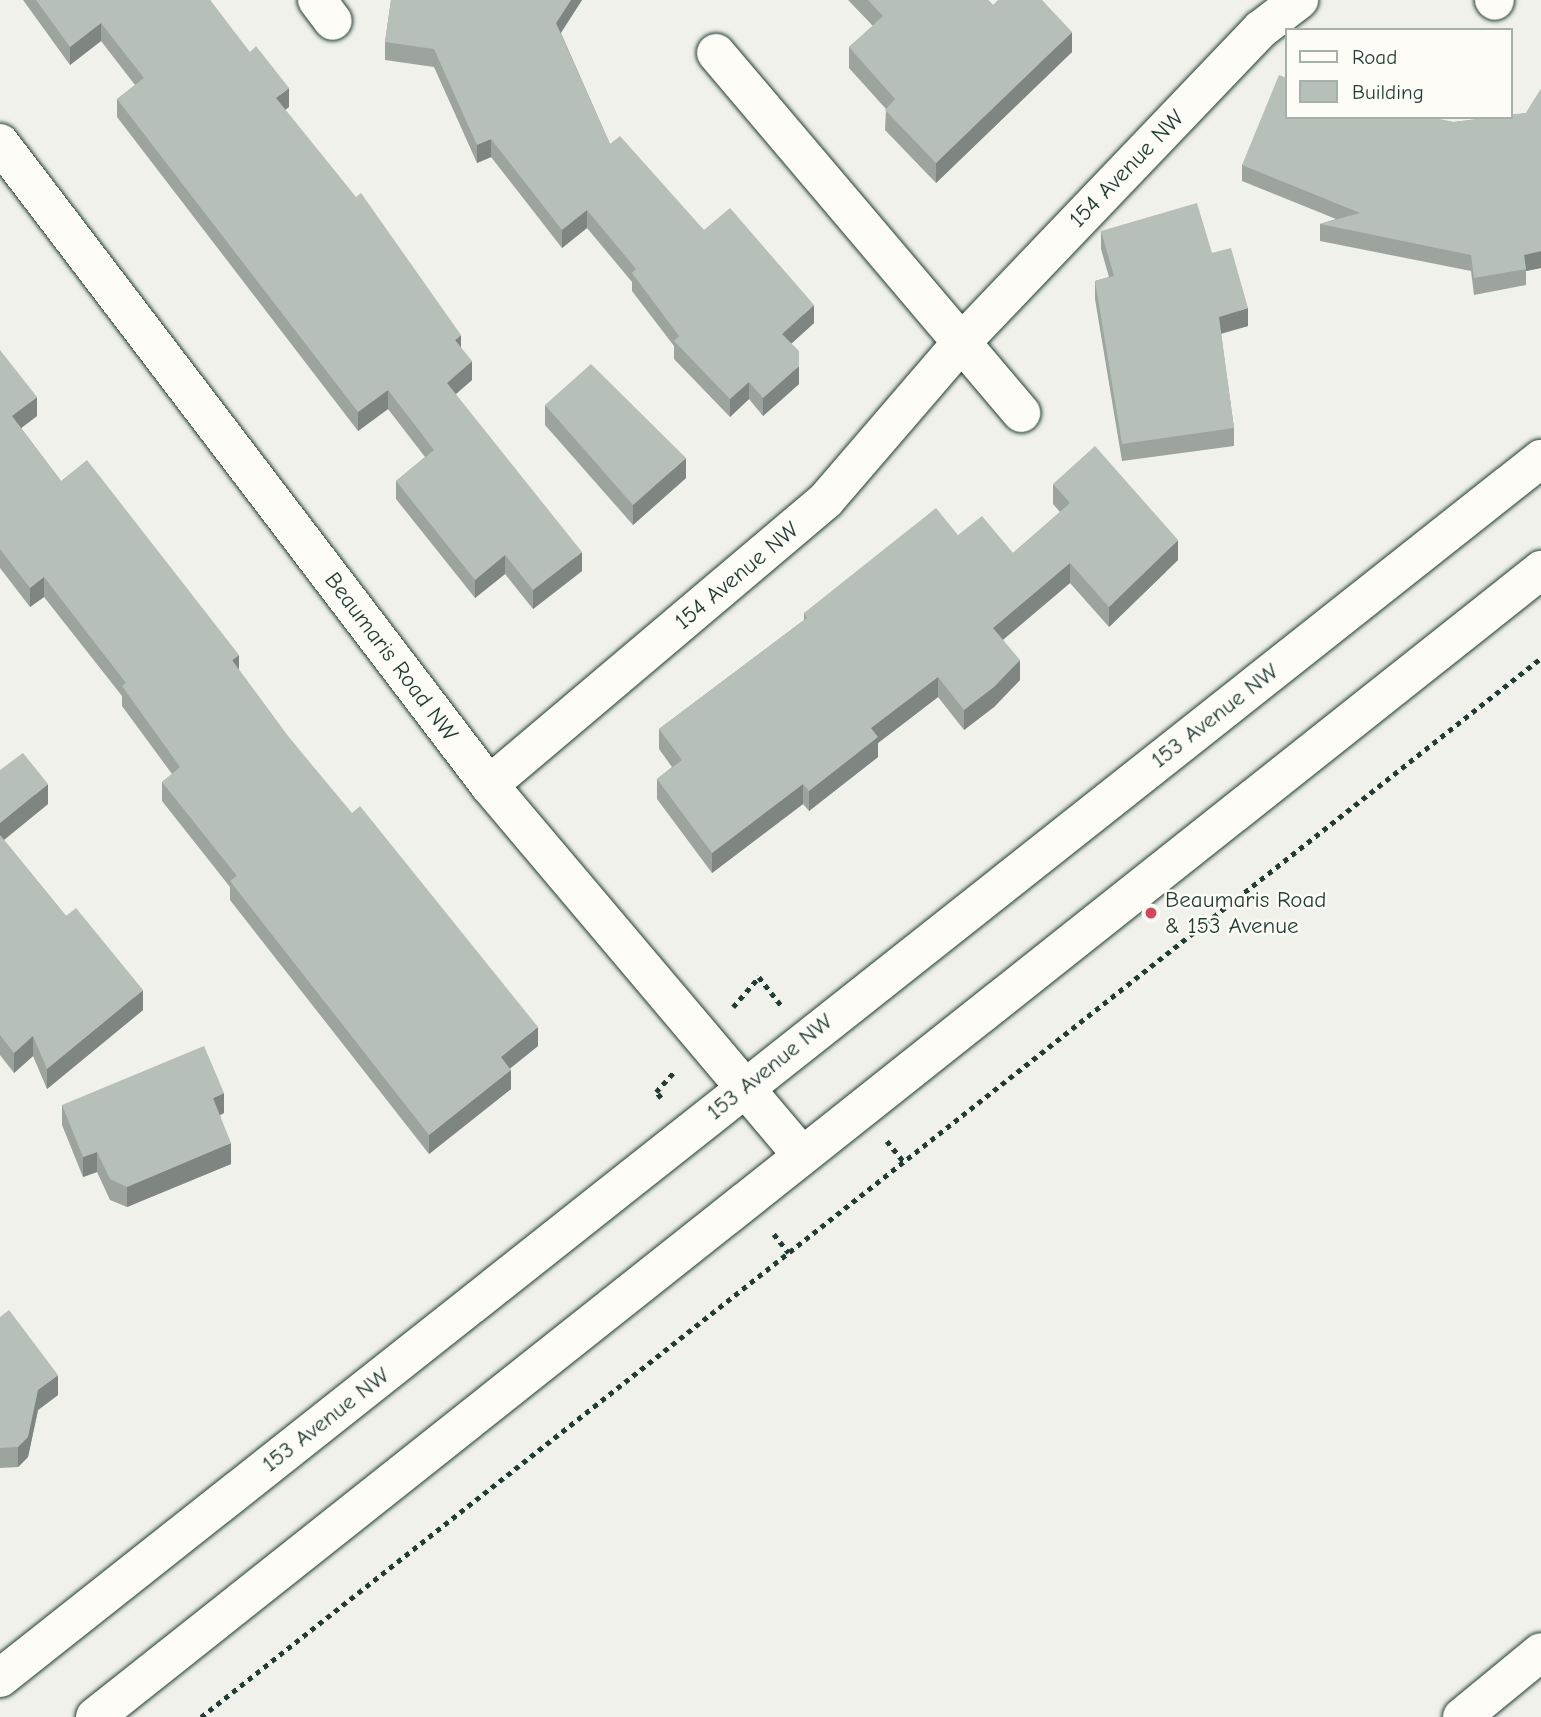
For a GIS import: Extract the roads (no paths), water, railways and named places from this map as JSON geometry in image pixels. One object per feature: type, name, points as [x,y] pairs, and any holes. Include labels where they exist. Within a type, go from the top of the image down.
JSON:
[{"type":"main road","name":"154 Avenue NW","points":[[489,785],[826,500],[961,343],[1261,29],[1298,0]]},
{"type":"main road","points":[[716,53],[1021,413]]},
{"type":"main road","name":"Beaumaris Road NW","points":[[0,143],[489,785],[802,1154]]},
{"type":"main road","name":"153 Avenue NW","points":[[0,1678],[746,1085],[1541,459]]},
{"type":"main road","points":[[95,1717],[1541,570]]},
{"type":"main road","points":[[1462,1717],[1541,1651]]},
{"type":"place","name":"Beaumaris Road & 153 Avenue","points":[[1151,913]]}]
